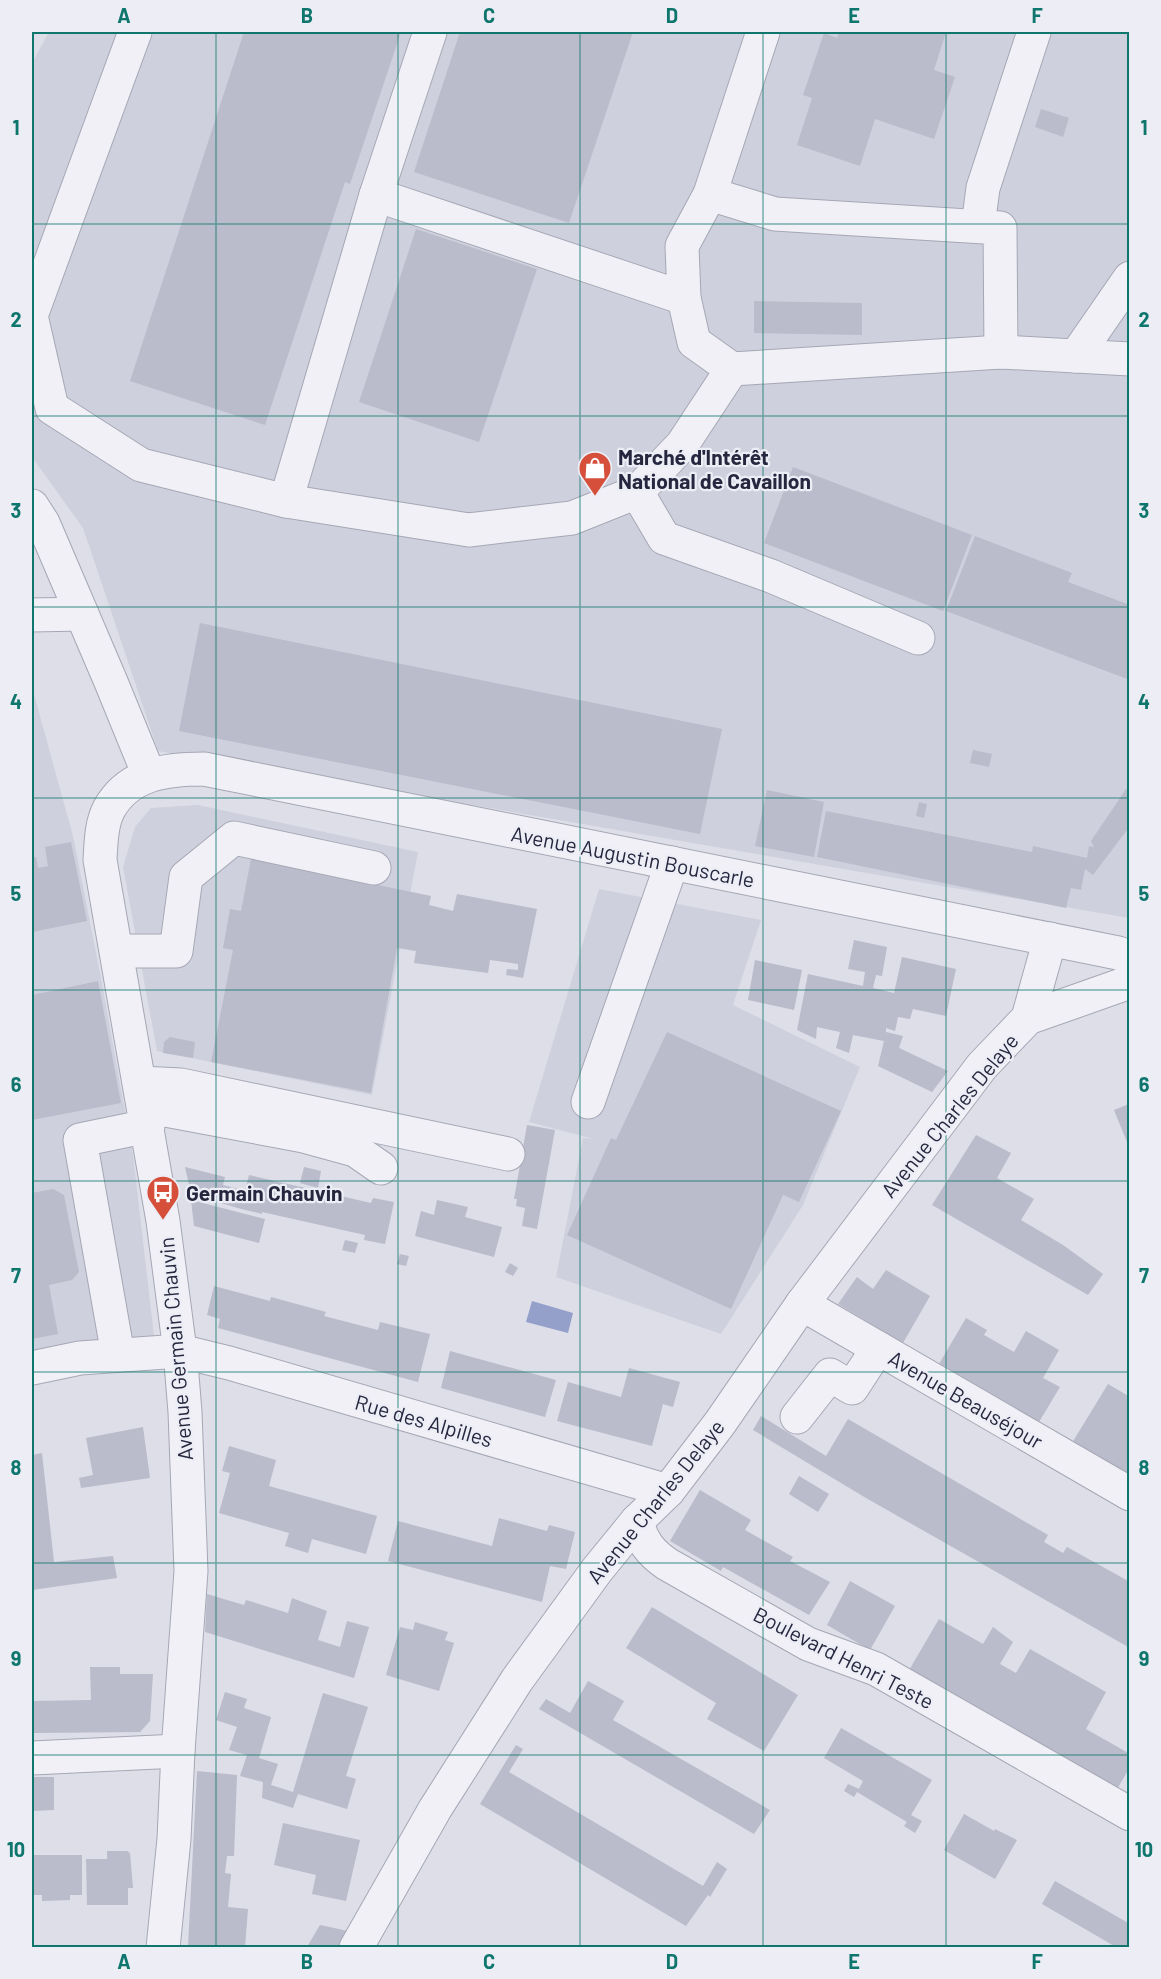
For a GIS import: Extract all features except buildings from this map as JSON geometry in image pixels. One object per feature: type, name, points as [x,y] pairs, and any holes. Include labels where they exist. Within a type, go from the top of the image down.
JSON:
[{"type":"street","points":[[32,313],[135,32]]},
{"type":"street","points":[[286,501],[376,195],[430,32]]},
{"type":"street","points":[[763,32],[710,194],[682,246],[684,298],[694,342],[732,369],[1001,352],[1130,359]]},
{"type":"street","points":[[978,226],[983,188],[1034,32]]},
{"type":"street","points":[[710,194],[775,214],[1000,228],[1001,352]]},
{"type":"street","points":[[376,195],[684,298]]},
{"type":"street","points":[[1076,356],[1130,278]]},
{"type":"street","points":[[32,320],[52,408],[141,465],[286,501],[469,530],[572,518],[637,492],[682,445],[732,369]]},
{"type":"street","points":[[637,492],[664,538],[771,576],[918,638]]},
{"type":"street","points":[[32,506],[43,523],[149,775]]},
{"type":"street","points":[[32,615],[82,614]]},
{"type":"street","name":"Avenue Augustin Bouscarle","points":[[149,775],[173,769],[204,769],[1050,939],[1127,961]]},
{"type":"street","name":"Avenue Germain Chauvin","points":[[149,775],[131,784],[108,810],[102,833],[100,860],[163,1221],[180,1352],[185,1412],[191,1571],[174,1839],[164,1947]]},
{"type":"street","points":[[117,951],[176,951],[186,877],[234,838],[374,868]]},
{"type":"street","points":[[588,1102],[672,863]]},
{"type":"street","name":"Avenue Charles Delaye","points":[[1028,1018],[1050,939]]},
{"type":"street","name":"Avenue Charles Delaye","points":[[356,1947],[435,1809],[517,1680],[597,1570],[637,1521],[668,1491],[720,1423],[802,1304],[982,1066],[1028,1018],[1127,961]]},
{"type":"street","points":[[118,1355],[80,1140],[180,1085],[508,1154]]},
{"type":"street","points":[[144,1105],[304,1136],[355,1150],[381,1168]]},
{"type":"street","name":"Avenue Beauséjour","points":[[802,1304],[1130,1494]]},
{"type":"street","points":[[798,1417],[830,1376],[852,1388],[878,1348]]},
{"type":"street","name":"Rue des Alpilles","points":[[32,1368],[80,1358],[180,1352],[229,1363],[668,1491]]},
{"type":"street","name":"Boulevard Henri Teste","points":[[637,1521],[640,1534],[653,1554],[667,1564],[808,1644],[876,1669],[1130,1814]]},
{"type":"street","points":[[32,1758],[178,1751]]},
{"type":"shaded area","name":"Marché d'Intérêt National de Cavaillon","points":[[49,32],[1129,32],[1129,918],[158,751],[83,528],[32,457],[32,63]]},
{"type":"shaded area","points":[[32,687],[73,836],[100,973],[133,1155],[154,1336],[32,1354]]},
{"type":"shaded area","points":[[198,805],[418,852],[372,1095],[157,1051],[123,867],[135,827],[151,808]]},
{"type":"shaded area","points":[[599,889],[761,920],[733,1005],[860,1067],[803,1205],[721,1334],[556,1277],[583,1138],[594,1139],[529,1122]]},
{"type":"water","points":[[532,1301],[573,1313],[568,1333],[526,1322]]},
{"type":"place","name":"Marché d'Intérêt National de Cavaillon","points":[[595,497]]},
{"type":"place","name":"Germain Chauvin","points":[[163,1221]]}]
